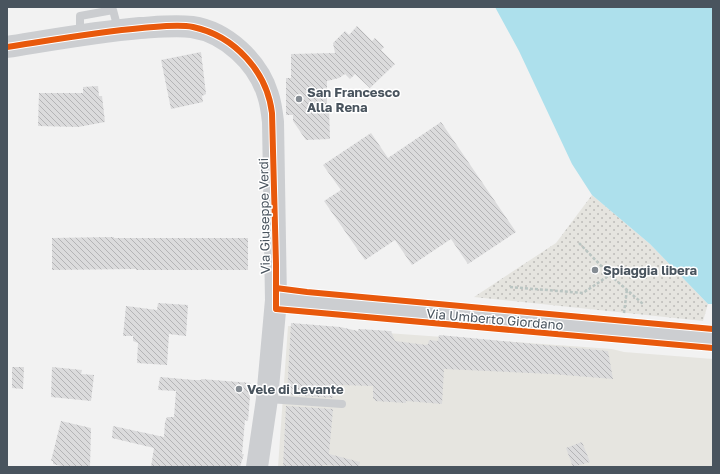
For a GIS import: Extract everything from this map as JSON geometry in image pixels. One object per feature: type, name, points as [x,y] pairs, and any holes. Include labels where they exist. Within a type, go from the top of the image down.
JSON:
[{"type":"main road","name":"Via Giuseppe Verdi","points":[[7,47],[118,30],[164,26],[192,27],[216,35],[227,41],[246,58],[255,69],[268,94],[273,122],[276,300],[267,399],[257,467]]},
{"type":"main road","name":"Via Umberto Giordano","points":[[276,300],[713,338]]},
{"type":"lane","points":[[267,399],[342,404]]},
{"type":"path","points":[[579,243],[610,275],[643,304]]},
{"type":"path","points":[[510,287],[583,293],[618,270]]},
{"type":"path","points":[[624,314],[627,289]]},
{"type":"shaded area","points":[[288,326],[612,349],[624,352],[713,359],[713,467],[278,467]]},
{"type":"sand","name":"Spiaggia libera","points":[[592,195],[650,244],[708,304],[703,321],[474,297],[556,243]]},
{"type":"water","points":[[495,7],[713,7],[713,304],[708,304],[650,244],[592,195],[572,164],[519,51]]},
{"type":"building","points":[[357,26],[372,41],[375,38],[384,47],[381,50],[395,64],[370,88],[355,74],[350,79],[345,74],[339,78],[327,81],[327,109],[329,108],[330,139],[306,140],[293,121],[293,115],[286,115],[286,78],[291,78],[291,54],[335,53],[333,43],[345,31],[349,35]]},
{"type":"building","points":[[201,52],[206,94],[202,96],[203,102],[171,109],[161,60]]},
{"type":"building","points":[[98,86],[99,96],[102,96],[105,122],[78,127],[38,126],[39,93],[83,93],[83,87]]},
{"type":"building","points":[[441,122],[516,232],[468,264],[451,239],[412,265],[395,240],[365,260],[324,201],[341,190],[323,165],[371,133],[388,158]]},
{"type":"building","points":[[52,238],[248,238],[248,270],[52,270]]},
{"type":"building","points":[[158,303],[188,305],[186,336],[169,334],[167,365],[137,363],[138,343],[133,341],[133,336],[123,336],[126,306],[157,310]]},
{"type":"building","points":[[291,323],[340,327],[358,331],[358,329],[391,331],[395,341],[426,345],[428,344],[429,340],[438,341],[439,335],[608,351],[613,379],[552,374],[444,369],[442,404],[406,401],[406,403],[375,401],[375,399],[373,399],[373,386],[339,385],[338,388],[334,387],[333,398],[287,395]]},
{"type":"building","points":[[12,367],[24,367],[23,389],[12,388]]},
{"type":"building","points":[[52,367],[82,370],[81,374],[94,375],[91,401],[51,397]]},
{"type":"building","points":[[160,377],[251,383],[248,421],[245,420],[242,454],[244,454],[240,467],[151,467],[154,448],[112,438],[113,426],[164,437],[165,422],[167,417],[174,417],[176,391],[158,390]]},
{"type":"building","points":[[286,406],[333,409],[329,454],[360,462],[359,467],[323,465],[323,467],[283,467]]},
{"type":"building","points":[[61,421],[91,428],[90,467],[65,467],[53,464],[53,461],[51,461]]},
{"type":"building","points":[[582,442],[590,462],[573,467],[566,448]]},
{"type":"cycle path","points":[[7,47],[74,36],[168,26],[193,27],[222,38],[235,47],[256,70],[269,98],[272,113],[276,309],[713,348]]},
{"type":"cycle path","points":[[276,288],[713,329]]},
{"type":"place","name":"San Francesco Alla Rena","points":[[299,99]]},
{"type":"place","name":"Spiaggia libera","points":[[595,270]]},
{"type":"place","name":"Vele di Levante","points":[[239,389]]}]
